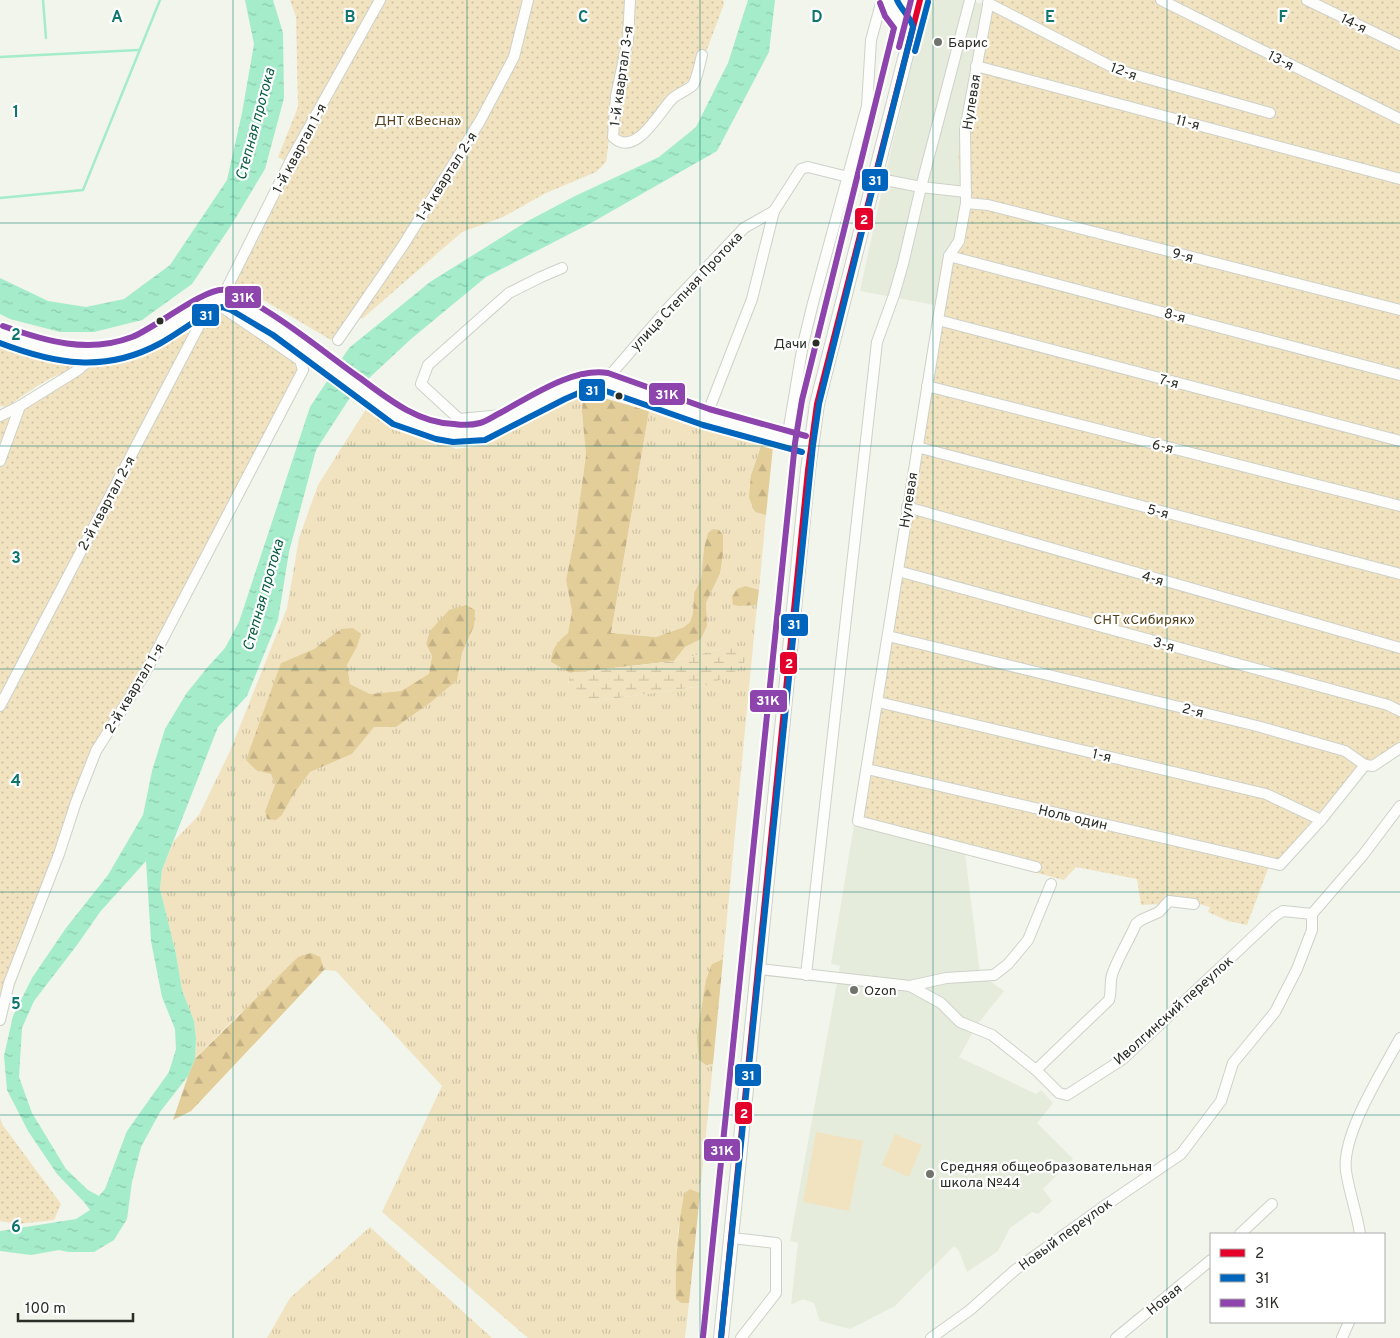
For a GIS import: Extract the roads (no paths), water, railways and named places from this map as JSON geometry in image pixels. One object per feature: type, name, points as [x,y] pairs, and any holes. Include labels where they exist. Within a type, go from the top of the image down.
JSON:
[{"type":"main road","points":[[712,1338],[804,444],[810,402],[911,0]]},
{"type":"main road","points":[[721,1338],[809,462],[816,413],[920,0]]},
{"type":"street","name":"1-й квартал 1-я","points":[[217,299],[292,158],[380,0]]},
{"type":"street","name":"1-й квартал 2-я","points":[[338,340],[404,244],[480,121],[514,57],[528,0]]},
{"type":"street","name":"1-й квартал 3-я","points":[[630,0],[628,39],[616,96],[614,137],[618,141],[628,143],[644,134],[674,97],[693,85],[702,55]]},
{"type":"street","points":[[786,439],[805,336],[867,106],[871,40],[882,0]]},
{"type":"street","points":[[888,0],[892,11],[904,26]]},
{"type":"street","points":[[806,975],[877,342],[894,295],[970,0]]},
{"type":"street","name":"13-я","points":[[1162,0],[1400,119]]},
{"type":"street","name":"14-я","points":[[1307,0],[1400,45]]},
{"type":"street","name":"Нулевая","points":[[988,1],[965,130],[966,203],[959,241],[949,256],[907,507],[858,821],[1036,867]]},
{"type":"street","name":"12-я","points":[[988,1],[1118,70],[1270,113]]},
{"type":"street","name":"11-я","points":[[976,66],[1400,179]]},
{"type":"street","name":"улица Степная Протока","points":[[706,417],[752,299],[774,211],[799,171],[803,168],[848,177]]},
{"type":"street","points":[[875,178],[921,187],[966,192]]},
{"type":"street","name":"9-я","points":[[966,203],[988,205],[1400,310]]},
{"type":"street","name":"улица Степная Протока","points":[[605,381],[670,306],[744,228],[774,211]]},
{"type":"street","name":"8-я","points":[[949,256],[1400,375]]},
{"type":"street","points":[[519,413],[459,419],[422,384],[428,365],[509,293],[562,268]]},
{"type":"street","points":[[0,334],[21,342],[67,354],[95,355],[130,347],[153,337],[191,312],[217,299],[235,302],[278,328],[398,416],[438,431],[453,433],[482,432],[562,390],[595,380],[605,381],[706,417],[804,444]]},
{"type":"street","name":"2-й квартал 1-я","points":[[0,1020],[9,983],[59,854],[76,802],[96,751],[144,675],[303,370],[300,360],[222,307],[217,299]]},
{"type":"street","name":"2-й квартал 2-я","points":[[0,706],[217,299]]},
{"type":"street","name":"7-я","points":[[938,320],[1400,441]]},
{"type":"street","points":[[0,416],[20,406],[78,370],[95,355]]},
{"type":"street","name":"6-я","points":[[927,386],[1400,506]]},
{"type":"street","points":[[0,461],[20,406]]},
{"type":"street","name":"5-я","points":[[917,447],[1400,574]]},
{"type":"street","name":"4-я","points":[[907,507],[1400,648]]},
{"type":"street","name":"3-я","points":[[898,572],[1388,705],[1400,711]]},
{"type":"street","name":"2-я","points":[[888,636],[1257,726],[1345,751],[1366,765]]},
{"type":"street","name":"1-я","points":[[878,702],[1266,794],[1321,820]]},
{"type":"street","points":[[1321,820],[1366,765],[1373,766],[1400,748]]},
{"type":"street","name":"Ноль один","points":[[867,769],[1280,865],[1321,820]]},
{"type":"street","points":[[1312,914],[1363,855],[1400,806]]},
{"type":"street","name":"Иволгинский переулок","points":[[759,969],[910,986],[946,978],[994,975],[1008,964],[1028,940],[1051,884]]},
{"type":"street","points":[[1036,1070],[1109,1000],[1112,973],[1136,924],[1159,912],[1169,901],[1194,904]]},
{"type":"street","name":"Иволгинский переулок","points":[[910,986],[941,1003],[960,1022],[992,1035],[1036,1070],[1060,1093],[1067,1095],[1123,1059],[1275,916],[1283,911],[1312,914]]},
{"type":"street","name":"Новый переулок","points":[[931,1338],[970,1310],[1023,1264],[1181,1154],[1221,1101],[1233,1063],[1275,1012],[1297,969],[1312,930],[1312,914]]},
{"type":"street","points":[[1360,1233],[1346,1170],[1347,1148],[1354,1124],[1400,1038]]},
{"type":"street","points":[[1241,1233],[1272,1204]]},
{"type":"street","points":[[732,1238],[776,1243],[776,1293],[741,1338]]},
{"type":"street","name":"Новая","points":[[1116,1338],[1210,1261]]},
{"type":"street","points":[[1342,1338],[1349,1323]]},
{"type":"water","name":"Степная протока","points":[[245,0],[273,0],[283,33],[284,98],[265,169],[232,224],[192,284],[142,320],[94,332],[60,332],[10,319],[0,314],[0,278],[48,301],[86,307],[124,299],[170,265],[227,180],[242,113],[254,44]]},
{"type":"water","name":"Степная протока","points":[[748,0],[775,0],[769,52],[717,151],[591,223],[486,277],[411,339],[353,393],[316,450],[289,552],[278,620],[247,696],[218,727],[162,870],[160,889],[176,954],[182,990],[194,1021],[196,1038],[195,1059],[188,1076],[160,1112],[141,1147],[132,1182],[127,1219],[114,1240],[94,1252],[59,1250],[31,1255],[0,1251],[0,1231],[76,1219],[90,1210],[57,1174],[28,1131],[7,1090],[4,1056],[13,1016],[32,978],[66,928],[108,875],[143,815],[152,771],[165,729],[186,694],[225,648],[239,622],[310,407],[349,348],[430,282],[526,222],[575,196],[659,157],[696,127],[728,63]],"holes":[[[146,861],[151,941],[162,997],[175,1029],[176,1049],[169,1072],[127,1131],[105,1189],[99,1196],[88,1190],[66,1169],[32,1113],[19,1077],[22,1028],[34,1001],[100,912]]]},
{"type":"waterway","points":[[43,0],[46,38]]},
{"type":"waterway","points":[[0,198],[83,190],[160,0]]},
{"type":"waterway","points":[[0,57],[138,50]]},
{"type":"place","name":"Барис","points":[[938,42]]},
{"type":"place","name":"Дачи","points":[[816,343]]},
{"type":"place","name":"Ozon","points":[[854,990]]},
{"type":"place","name":"Средняя общеобразовательная школа №44","points":[[930,1174]]},
{"type":"park label","name":"ДНТ «Весна»","points":[[418,120]]},
{"type":"park label","name":"СНТ «Сибиряк»","points":[[1144,619]]}]
